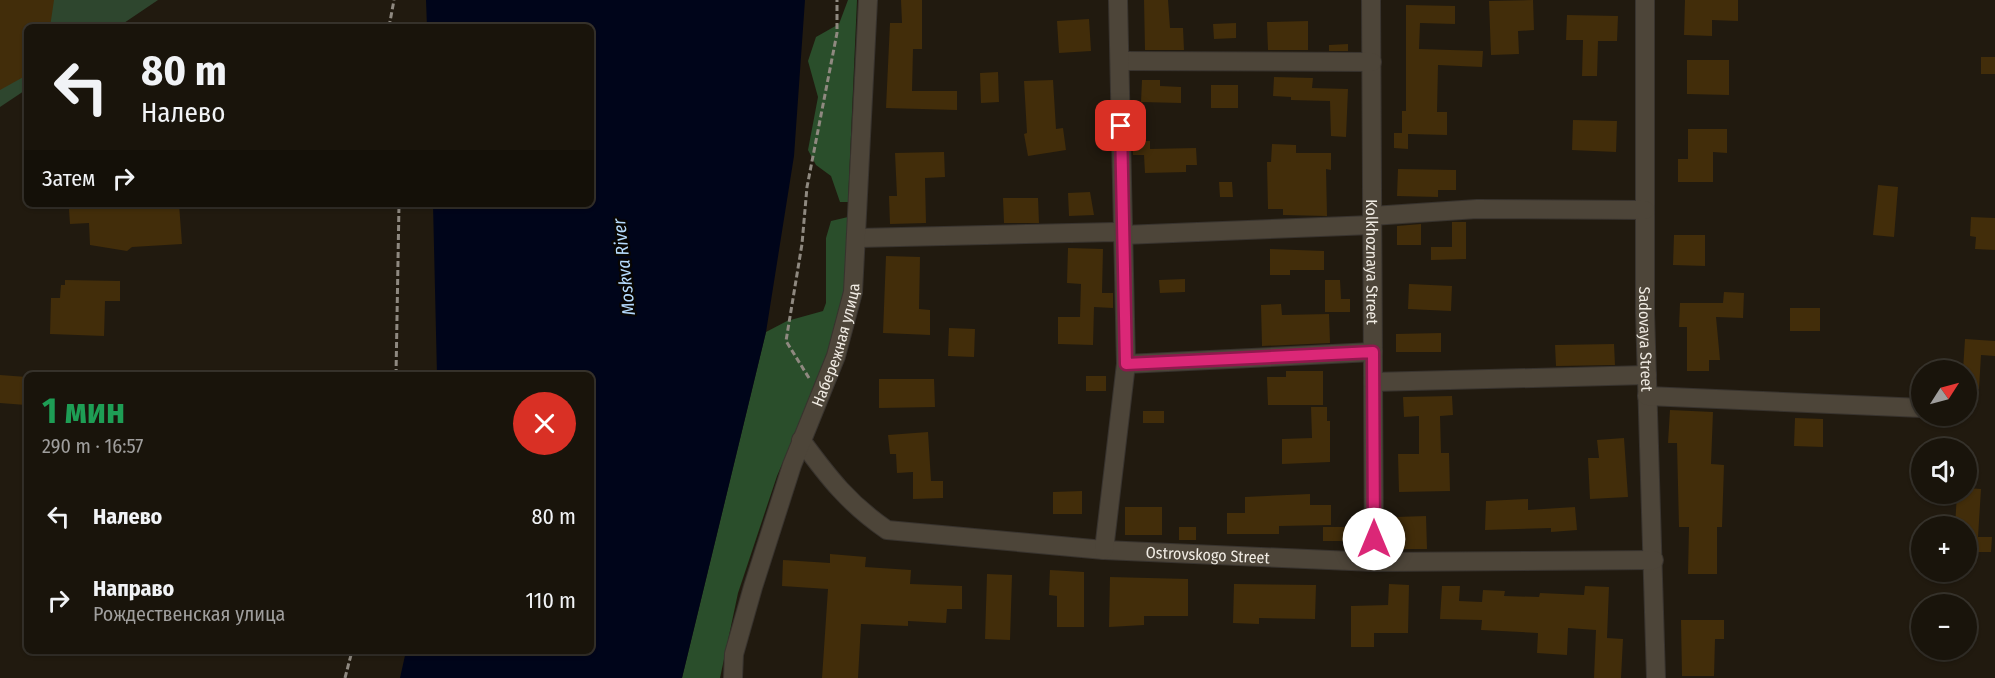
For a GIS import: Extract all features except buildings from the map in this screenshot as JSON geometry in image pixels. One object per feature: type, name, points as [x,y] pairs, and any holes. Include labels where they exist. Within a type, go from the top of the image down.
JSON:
[{"type":"street","name":"Набережная улица","points":[[733,678],[734,654],[753,587],[801,441],[847,321],[853,292],[858,238],[868,0]]},
{"type":"street","points":[[1104,550],[1126,364],[1119,0]]},
{"type":"street","name":"Kolkhoznaya Street","points":[[1371,0],[1374,562]]},
{"type":"street","name":"Sadovaya Street","points":[[1645,0],[1647,396],[1656,678]]},
{"type":"street","points":[[1120,61],[1371,62]]},
{"type":"street","points":[[858,238],[1115,232],[1123,235],[1372,220],[1477,209],[1645,210]]},
{"type":"street","points":[[1126,364],[1373,352]]},
{"type":"street","points":[[1373,382],[1647,375]]},
{"type":"street","points":[[1647,396],[1911,408]]},
{"type":"street","name":"Ostrovskogo Street","points":[[801,441],[835,487],[864,514],[887,530],[1104,550],[1374,562],[1653,560]]},
{"type":"path","points":[[390,24],[394,0]]},
{"type":"path","points":[[821,393],[798,363],[786,341],[802,244],[807,187],[837,33],[837,0]]},
{"type":"path","points":[[396,372],[399,207]]},
{"type":"path","points":[[345,678],[351,654]]},
{"type":"green space","points":[[0,0],[158,0],[122,24],[24,24],[24,91],[0,107]]},
{"type":"green space","points":[[848,0],[857,0],[848,202],[840,202],[831,176],[816,165],[808,150],[818,97],[808,61],[816,37],[839,24]]},
{"type":"green space","points":[[848,217],[844,301],[829,353],[777,476],[738,593],[720,678],[682,678],[766,332],[787,321],[823,311],[826,303],[826,238],[831,221]]},
{"type":"water","name":"Moskva River","points":[[426,0],[805,0],[794,156],[766,332],[682,678],[400,678],[405,654],[594,654],[594,372],[437,372],[433,207],[594,207],[594,24],[427,24]]},
{"type":"route","points":[[1121,126],[1126,364],[1373,352],[1374,539]]}]
